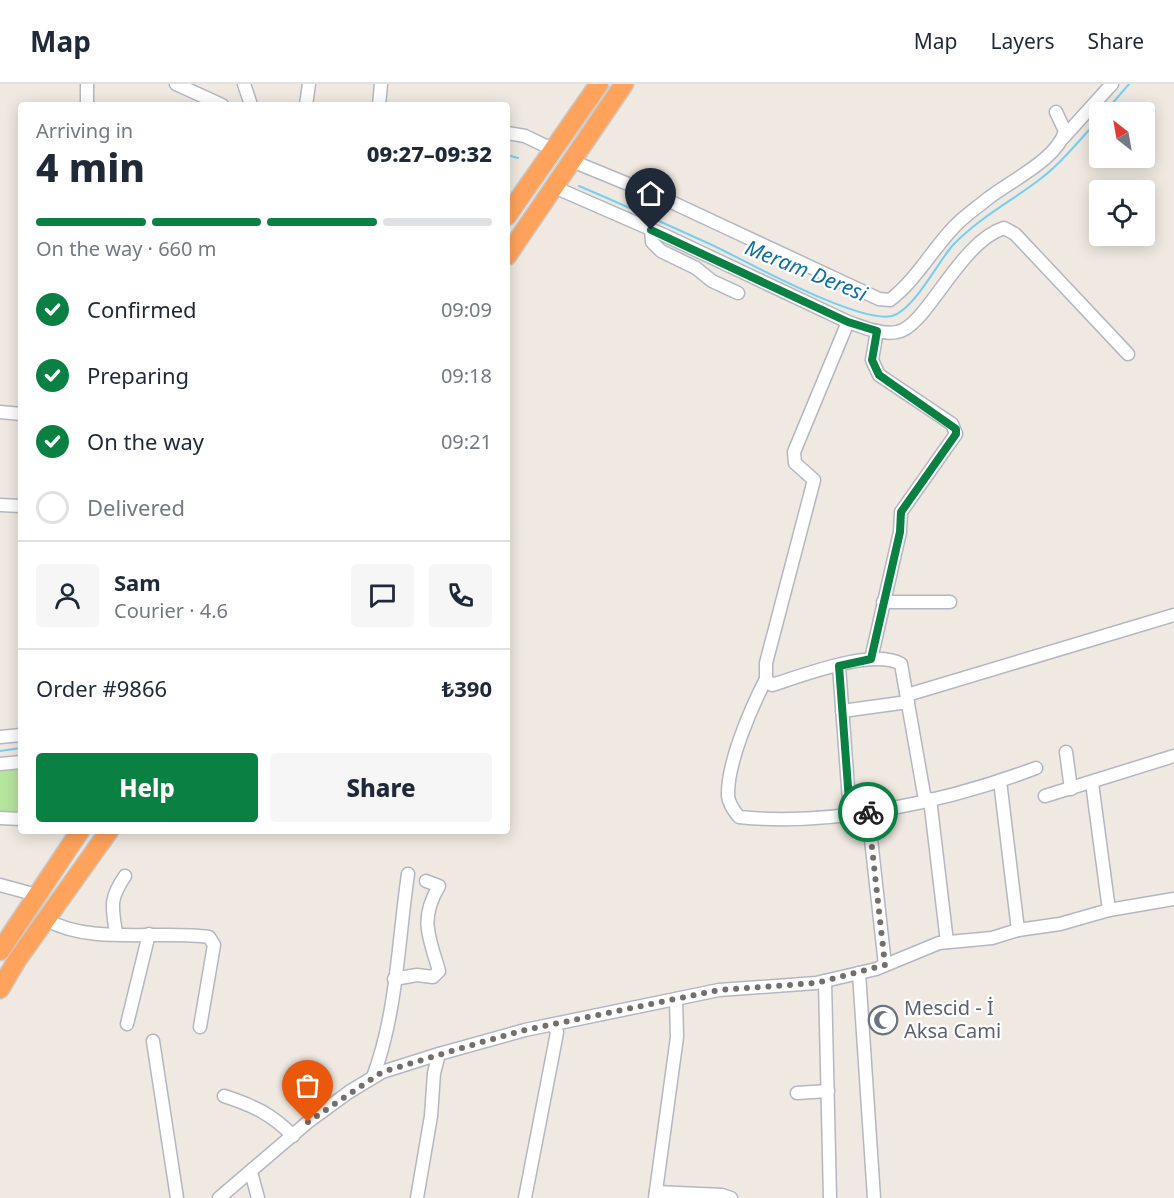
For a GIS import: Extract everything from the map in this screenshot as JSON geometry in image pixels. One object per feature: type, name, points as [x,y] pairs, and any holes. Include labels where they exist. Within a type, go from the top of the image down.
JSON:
[{"type":"highway","points":[[510,252],[624,84]]},
{"type":"highway","points":[[510,212],[595,88]]},
{"type":"highway","points":[[0,951],[78,834]]},
{"type":"highway","points":[[0,989],[17,960],[107,834]]},
{"type":"street","points":[[87,84],[87,102]]},
{"type":"street","points":[[176,84],[215,102]]},
{"type":"street","points":[[244,84],[250,102]]},
{"type":"street","points":[[306,102],[309,84]]},
{"type":"street","points":[[379,102],[381,84]]},
{"type":"street","points":[[572,161],[667,200],[879,299],[890,300],[902,290],[955,226],[988,198],[1034,167],[1062,139],[1104,87]]},
{"type":"street","points":[[1056,112],[1065,131],[1062,139]]},
{"type":"street","points":[[510,134],[525,136],[554,150]]},
{"type":"street","points":[[554,187],[848,322],[877,331],[897,333],[913,327],[971,250],[995,231],[1004,228],[1015,234],[1128,354]]},
{"type":"street","points":[[651,230],[652,242],[661,251],[696,268],[712,281],[738,293]]},
{"type":"street","points":[[848,322],[795,452],[795,463],[814,480],[766,663],[766,679],[750,710],[732,771],[728,797],[732,809],[739,817],[774,821],[868,812],[1000,781],[1036,768]]},
{"type":"street","points":[[871,659],[900,532],[901,512],[956,434],[956,429],[879,375],[872,360],[877,331]]},
{"type":"street","points":[[0,412],[18,414]]},
{"type":"street","points":[[0,505],[18,506]]},
{"type":"street","points":[[883,602],[950,602]]},
{"type":"street","points":[[842,711],[907,698],[1174,615]]},
{"type":"street","points":[[766,679],[772,685],[871,659],[892,659],[901,664],[928,799],[947,942]]},
{"type":"street","points":[[839,666],[850,814]]},
{"type":"street","points":[[0,737],[18,735]]},
{"type":"street","points":[[1066,752],[1071,789]]},
{"type":"street","points":[[1045,796],[1174,756]]},
{"type":"street","points":[[0,764],[18,762]]},
{"type":"street","points":[[1000,781],[1018,930]]},
{"type":"street","points":[[1092,783],[1109,910]]},
{"type":"street","points":[[868,812],[885,965]]},
{"type":"street","points":[[0,818],[18,819]]},
{"type":"street","points":[[374,1077],[384,1044],[408,874]]},
{"type":"street","points":[[116,933],[112,902],[114,892],[125,876]]},
{"type":"street","points":[[394,979],[417,975],[433,977],[439,971],[426,930],[432,899],[440,886],[426,881]]},
{"type":"street","points":[[0,885],[37,895]]},
{"type":"street","points":[[219,1198],[349,1092],[374,1077],[440,1054],[553,1024],[719,990],[825,981],[885,965],[939,943],[992,938],[1018,930],[1060,924],[1109,910],[1174,899]]},
{"type":"street","points":[[47,920],[62,928],[81,932],[183,933],[209,937],[214,945],[200,1027]]},
{"type":"street","points":[[127,1024],[149,934]]},
{"type":"street","points":[[859,973],[874,1198]]},
{"type":"street","points":[[825,981],[830,1198]]},
{"type":"street","points":[[676,999],[677,1037],[656,1195],[722,1195],[731,1198]]},
{"type":"street","points":[[525,1198],[555,1043],[556,1032],[553,1024]]},
{"type":"street","points":[[153,1041],[177,1198]]},
{"type":"street","points":[[417,1198],[431,1116],[434,1073],[440,1054]]},
{"type":"street","points":[[797,1093],[828,1091]]},
{"type":"street","points":[[224,1096],[255,1106],[274,1118],[293,1136]]},
{"type":"street","points":[[251,1172],[258,1198]]},
{"type":"green space","points":[[18,763],[18,811],[0,811],[0,766]]},
{"type":"waterway","name":"Meram Deresi","points":[[1114,102],[1129,84]]},
{"type":"waterway","name":"Meram Deresi","points":[[579,186],[712,245],[802,290],[855,311],[876,316],[892,316],[909,305],[917,296],[953,245],[963,235],[1047,173],[1089,130]]},
{"type":"waterway","name":"Meram Deresi","points":[[510,156],[518,158]]},
{"type":"waterway","name":"Meram Deresi","points":[[0,751],[18,748]]},
{"type":"way so far","points":[[308,1122],[349,1092],[382,1072],[525,1030],[719,990],[816,983],[885,965],[868,812]]},
{"type":"place","name":"Mescid - İ Aksa Cami","points":[[883,1020]]},
{"type":"route","points":[[651,230],[848,322],[877,331],[872,360],[879,375],[956,429],[956,434],[901,512],[900,532],[871,659],[839,666],[850,814],[868,812]]}]
